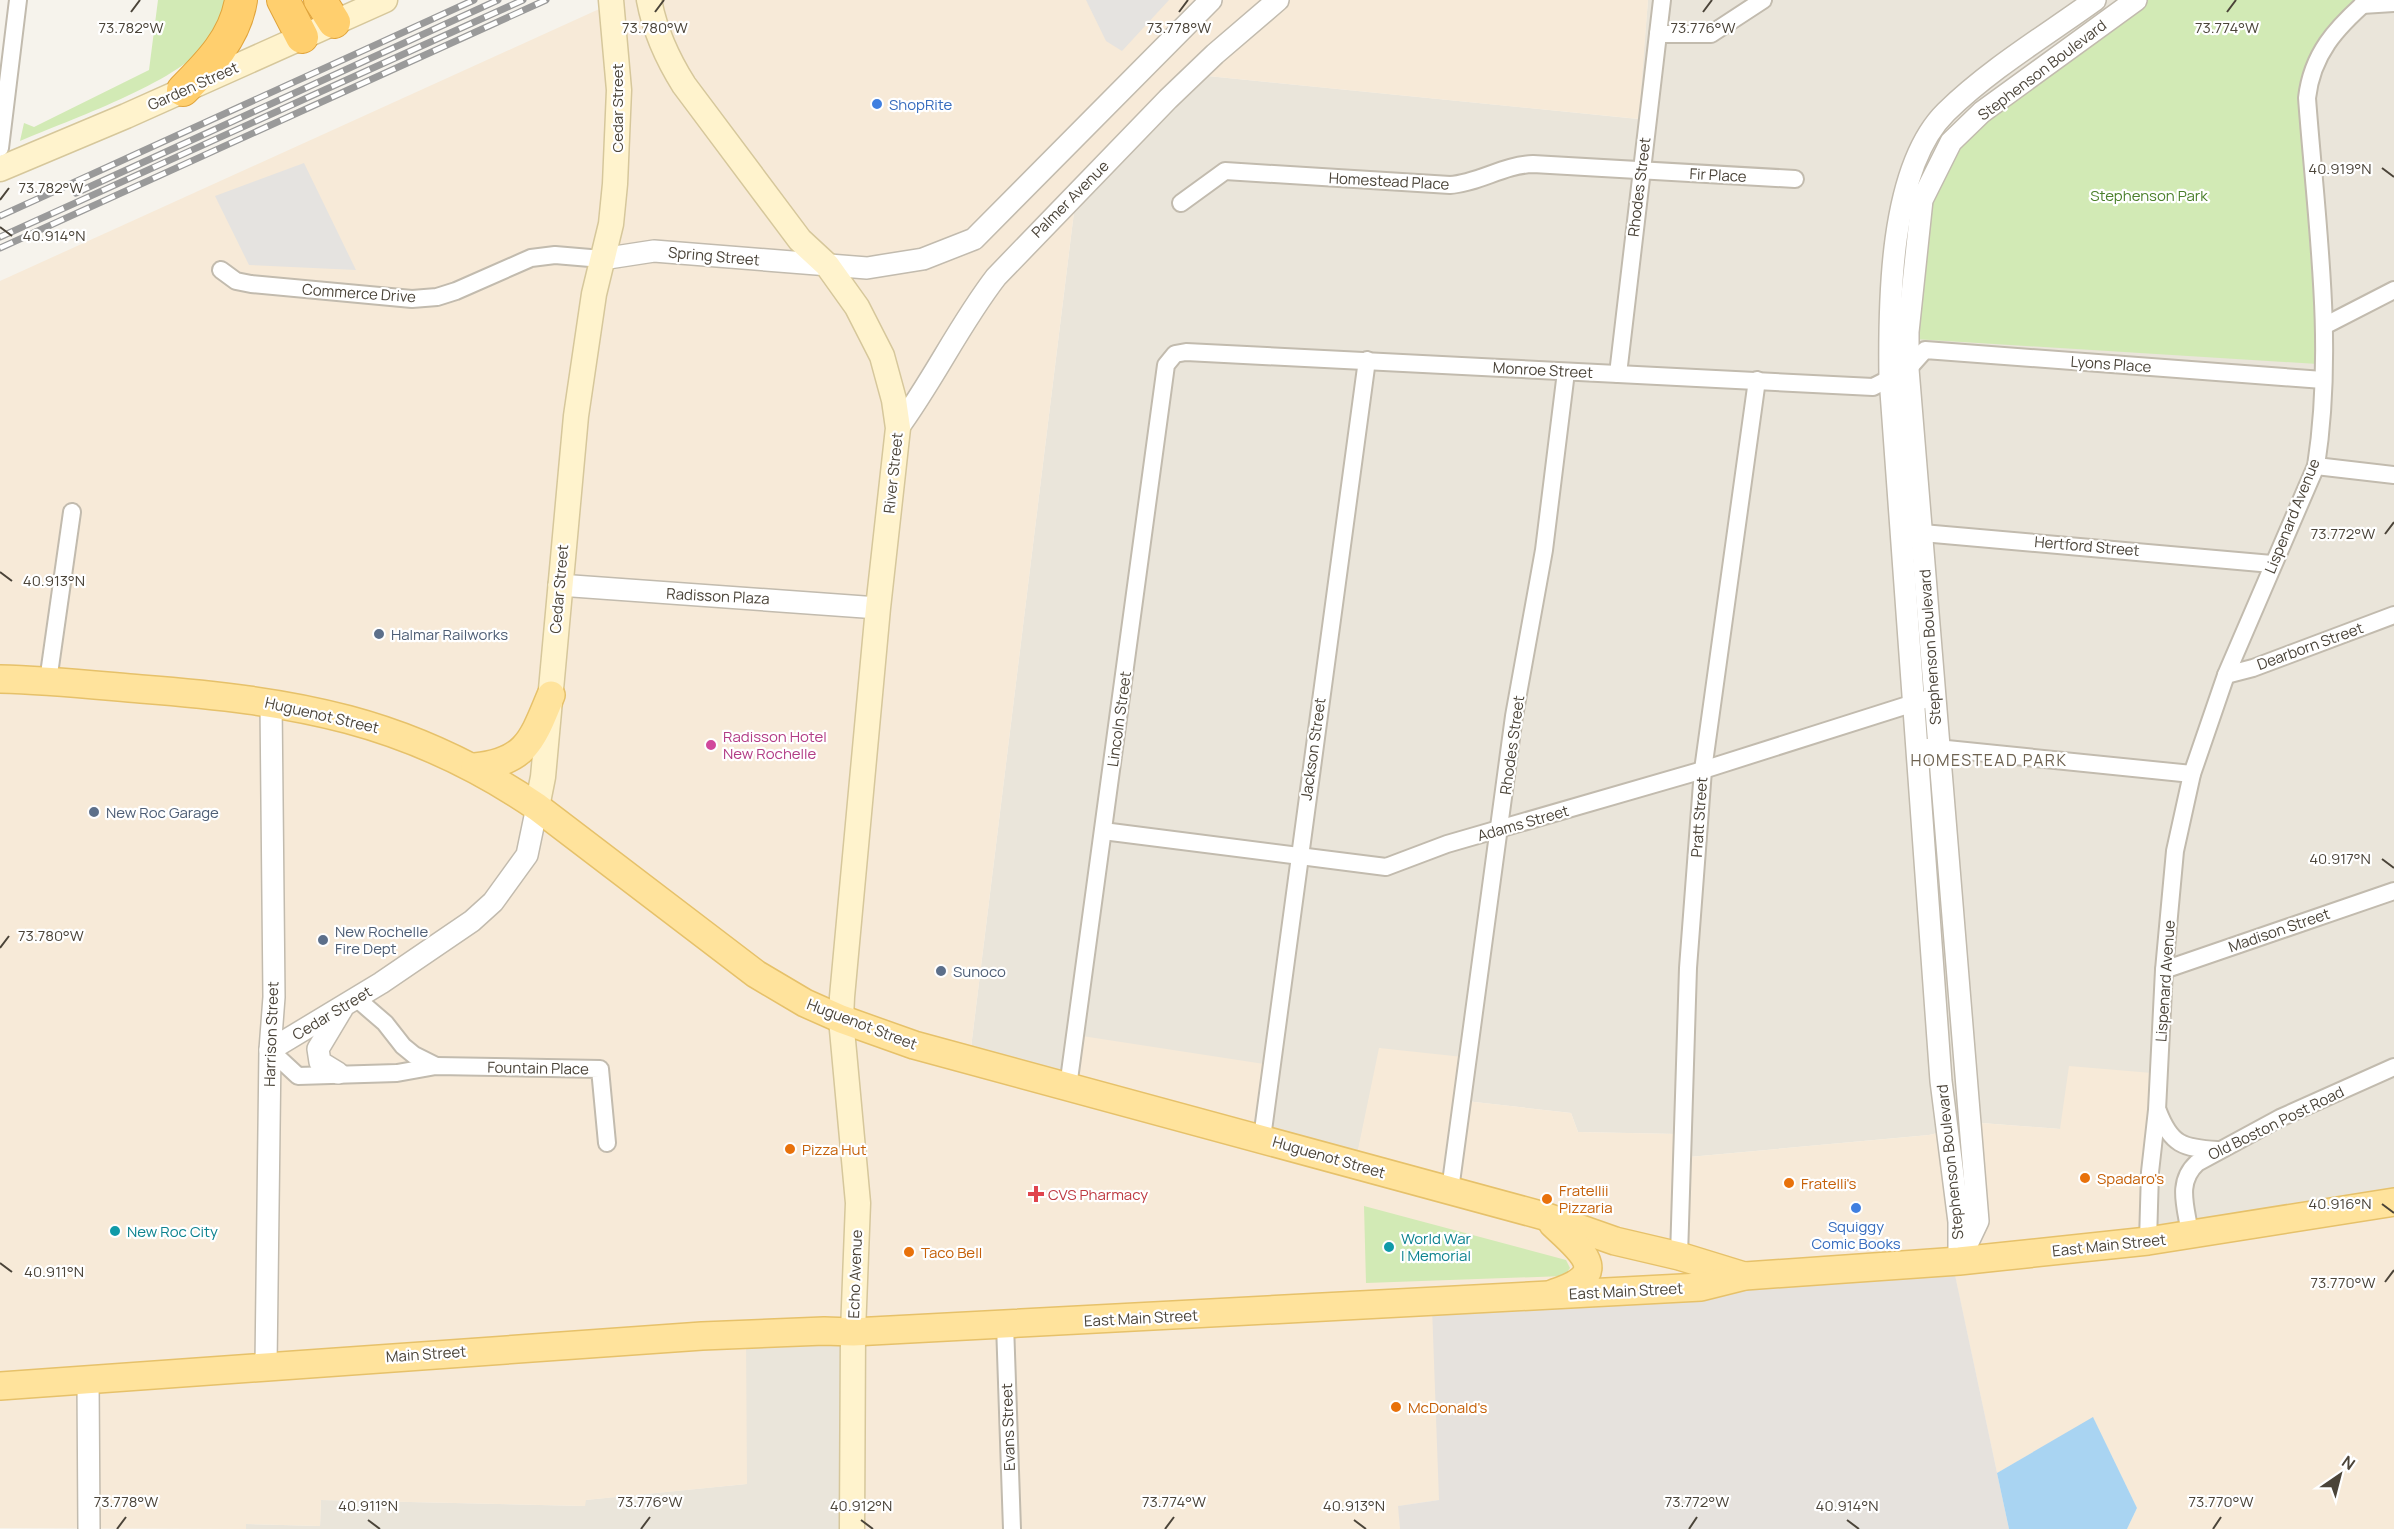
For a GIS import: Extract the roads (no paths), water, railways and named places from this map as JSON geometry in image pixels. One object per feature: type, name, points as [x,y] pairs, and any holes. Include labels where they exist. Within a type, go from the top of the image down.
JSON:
[{"type":"highway","points":[[183,90],[228,39],[241,0]]},
{"type":"highway","points":[[283,0],[302,37]]},
{"type":"main road","name":"Cedar Street","points":[[537,807],[551,695],[559,585],[581,376],[602,259],[611,224],[619,124],[618,63],[610,0]]},
{"type":"main road","name":"River Street","points":[[649,0],[654,23],[668,60],[684,85],[800,240],[827,265],[873,334],[889,379],[898,428],[878,608],[841,1019]]},
{"type":"main road","name":"Garden Street","points":[[0,169],[302,37],[327,11],[375,3]]},
{"type":"main road","name":"Huguenot Street","points":[[0,679],[48,681],[271,702],[361,722],[416,740],[475,767],[537,807],[729,956],[771,984],[841,1019],[914,1045],[1544,1216],[1615,1241],[1679,1256],[1745,1276]]},
{"type":"main road","points":[[475,767],[502,763],[523,751],[533,737],[551,695]]},
{"type":"main road","name":"Echo Avenue","points":[[841,1019],[858,1203],[853,1332],[852,1529]]},
{"type":"main road","name":"East Main Street","points":[[853,1332],[1701,1287],[1745,1276],[1959,1261],[2148,1241],[2394,1202]]},
{"type":"main road","points":[[1544,1216],[1584,1253],[1588,1261],[1583,1278],[1575,1286],[1544,1296]]},
{"type":"main road","name":"Main Street","points":[[0,1386],[266,1365],[702,1336],[824,1330],[853,1332]]},
{"type":"street","points":[[0,148],[18,0]]},
{"type":"street","points":[[827,265],[867,267],[900,264],[923,259],[975,239],[1211,0]]},
{"type":"street","name":"Palmer Avenue","points":[[898,428],[925,392],[973,307],[996,277],[1168,99],[1215,54],[1278,0]]},
{"type":"street","name":"Rhodes Street","points":[[1618,374],[1662,0]]},
{"type":"street","points":[[1658,34],[1711,34],[1763,0]]},
{"type":"street","name":"Stephenson Boulevard","points":[[1959,1261],[1978,1221],[1928,747],[1899,374],[1890,335],[1901,209],[1912,169],[1927,137],[1944,113],[1979,83],[2095,0]]},
{"type":"street","name":"Stephenson Boulevard","points":[[1899,374],[1908,332],[1922,200],[1951,142],[1982,112],[2136,0]]},
{"type":"street","points":[[2365,3],[2394,3]]},
{"type":"street","name":"Lispenard Avenue","points":[[2148,1241],[2150,1172],[2157,1110],[2164,970],[2175,851],[2192,774],[2226,675],[2316,466],[2324,380],[2324,326],[2307,98],[2309,75],[2325,45],[2365,3]]},
{"type":"street","name":"Homestead Place","points":[[1181,203],[1225,171],[1450,185],[1468,184],[1518,165],[1641,171]]},
{"type":"street","name":"Fir Place","points":[[1641,171],[1795,179]]},
{"type":"street","name":"Spring Street","points":[[602,259],[654,251],[827,265]]},
{"type":"street","name":"Commerce Drive","points":[[220,270],[236,281],[251,284],[412,299],[437,297],[456,291],[531,258],[555,255],[602,259]]},
{"type":"street","points":[[2324,326],[2394,290]]},
{"type":"street","name":"Lyons Place","points":[[1899,374],[1924,350],[2324,380]]},
{"type":"street","name":"Monroe Street","points":[[1174,354],[1186,352],[1367,360],[1873,387],[1899,374]]},
{"type":"street","name":"Lincoln Street","points":[[1068,1087],[1166,365],[1174,354]]},
{"type":"street","name":"Jackson Street","points":[[1262,1138],[1367,360]]},
{"type":"street","name":"Rhodes Street","points":[[1450,1190],[1501,830],[1514,716],[1544,550],[1566,372]]},
{"type":"street","name":"Pratt Street","points":[[1679,1256],[1688,968],[1703,770],[1757,380]]},
{"type":"street","points":[[2316,466],[2394,475]]},
{"type":"street","points":[[48,681],[72,512]]},
{"type":"street","name":"Hertford Street","points":[[1912,532],[2272,564]]},
{"type":"street","name":"Radisson Plaza","points":[[559,585],[878,608]]},
{"type":"street","name":"Dearborn Street","points":[[2226,675],[2253,668],[2394,615]]},
{"type":"street","name":"Adams Street","points":[[1103,831],[1299,858],[1386,867],[1447,844],[1703,770],[1924,699]]},
{"type":"street","name":"Harrison Street","points":[[266,1365],[270,1050],[274,997],[271,702]]},
{"type":"street","points":[[1928,747],[2192,774]]},
{"type":"street","name":"Cedar Street","points":[[270,1050],[350,1002],[472,921],[493,902],[527,855],[537,807]]},
{"type":"street","name":"Madison Street","points":[[2164,970],[2394,891]]},
{"type":"street","points":[[338,1073],[320,1062],[318,1049],[350,1002]]},
{"type":"street","name":"Fountain Place","points":[[350,1002],[385,1023],[403,1046],[414,1055],[436,1066]]},
{"type":"street","name":"Fountain Place","points":[[270,1050],[298,1076],[397,1073],[436,1066],[600,1069],[607,1143]]},
{"type":"street","name":"Old Boston Post Road","points":[[2190,1235],[2183,1183],[2188,1172],[2217,1150],[2280,1118],[2394,1067]]},
{"type":"street","points":[[2157,1110],[2164,1127],[2179,1144],[2193,1149],[2217,1150]]},
{"type":"street","name":"Evans Street","points":[[1005,1324],[1012,1529]]},
{"type":"street","points":[[88,1379],[89,1529]]},
{"type":"water","points":[[2093,1417],[2137,1508],[2127,1529],[2009,1529],[1997,1473]]},
{"type":"railway","points":[[0,216],[474,0]]},
{"type":"railway","points":[[76,193],[498,0]]},
{"type":"railway","points":[[0,237],[523,0]]},
{"type":"railway","points":[[0,248],[546,0]]},
{"type":"place","name":"ShopRite","points":[[877,104]]},
{"type":"place","name":"Halmar Railworks","points":[[379,634]]},
{"type":"place","name":"Radisson Hotel New Rochelle","points":[[711,745]]},
{"type":"place","name":"New Roc Garage","points":[[94,812]]},
{"type":"place","name":"New Rochelle Fire Dept","points":[[323,940]]},
{"type":"place","name":"Sunoco","points":[[941,971]]},
{"type":"place","name":"Pizza Hut","points":[[790,1149]]},
{"type":"place","name":"Spadaro's","points":[[2085,1178]]},
{"type":"place","name":"Fratelli's","points":[[1789,1183]]},
{"type":"place","name":"CVS Pharmacy","points":[[1036,1194]]},
{"type":"place","name":"Fratellii Pizzaria","points":[[1547,1199]]},
{"type":"place","name":"Squiggy Comic Books","points":[[1856,1208]]},
{"type":"place","name":"New Roc City","points":[[115,1231]]},
{"type":"place","name":"World War I Memorial","points":[[1389,1247]]},
{"type":"place","name":"Taco Bell","points":[[909,1252]]},
{"type":"place","name":"McDonald's","points":[[1396,1407]]},
{"type":"district","name":"HOMESTEAD PARK","points":[[1989,760]]},
{"type":"park label","name":"Stephenson Park","points":[[2149,195]]}]
